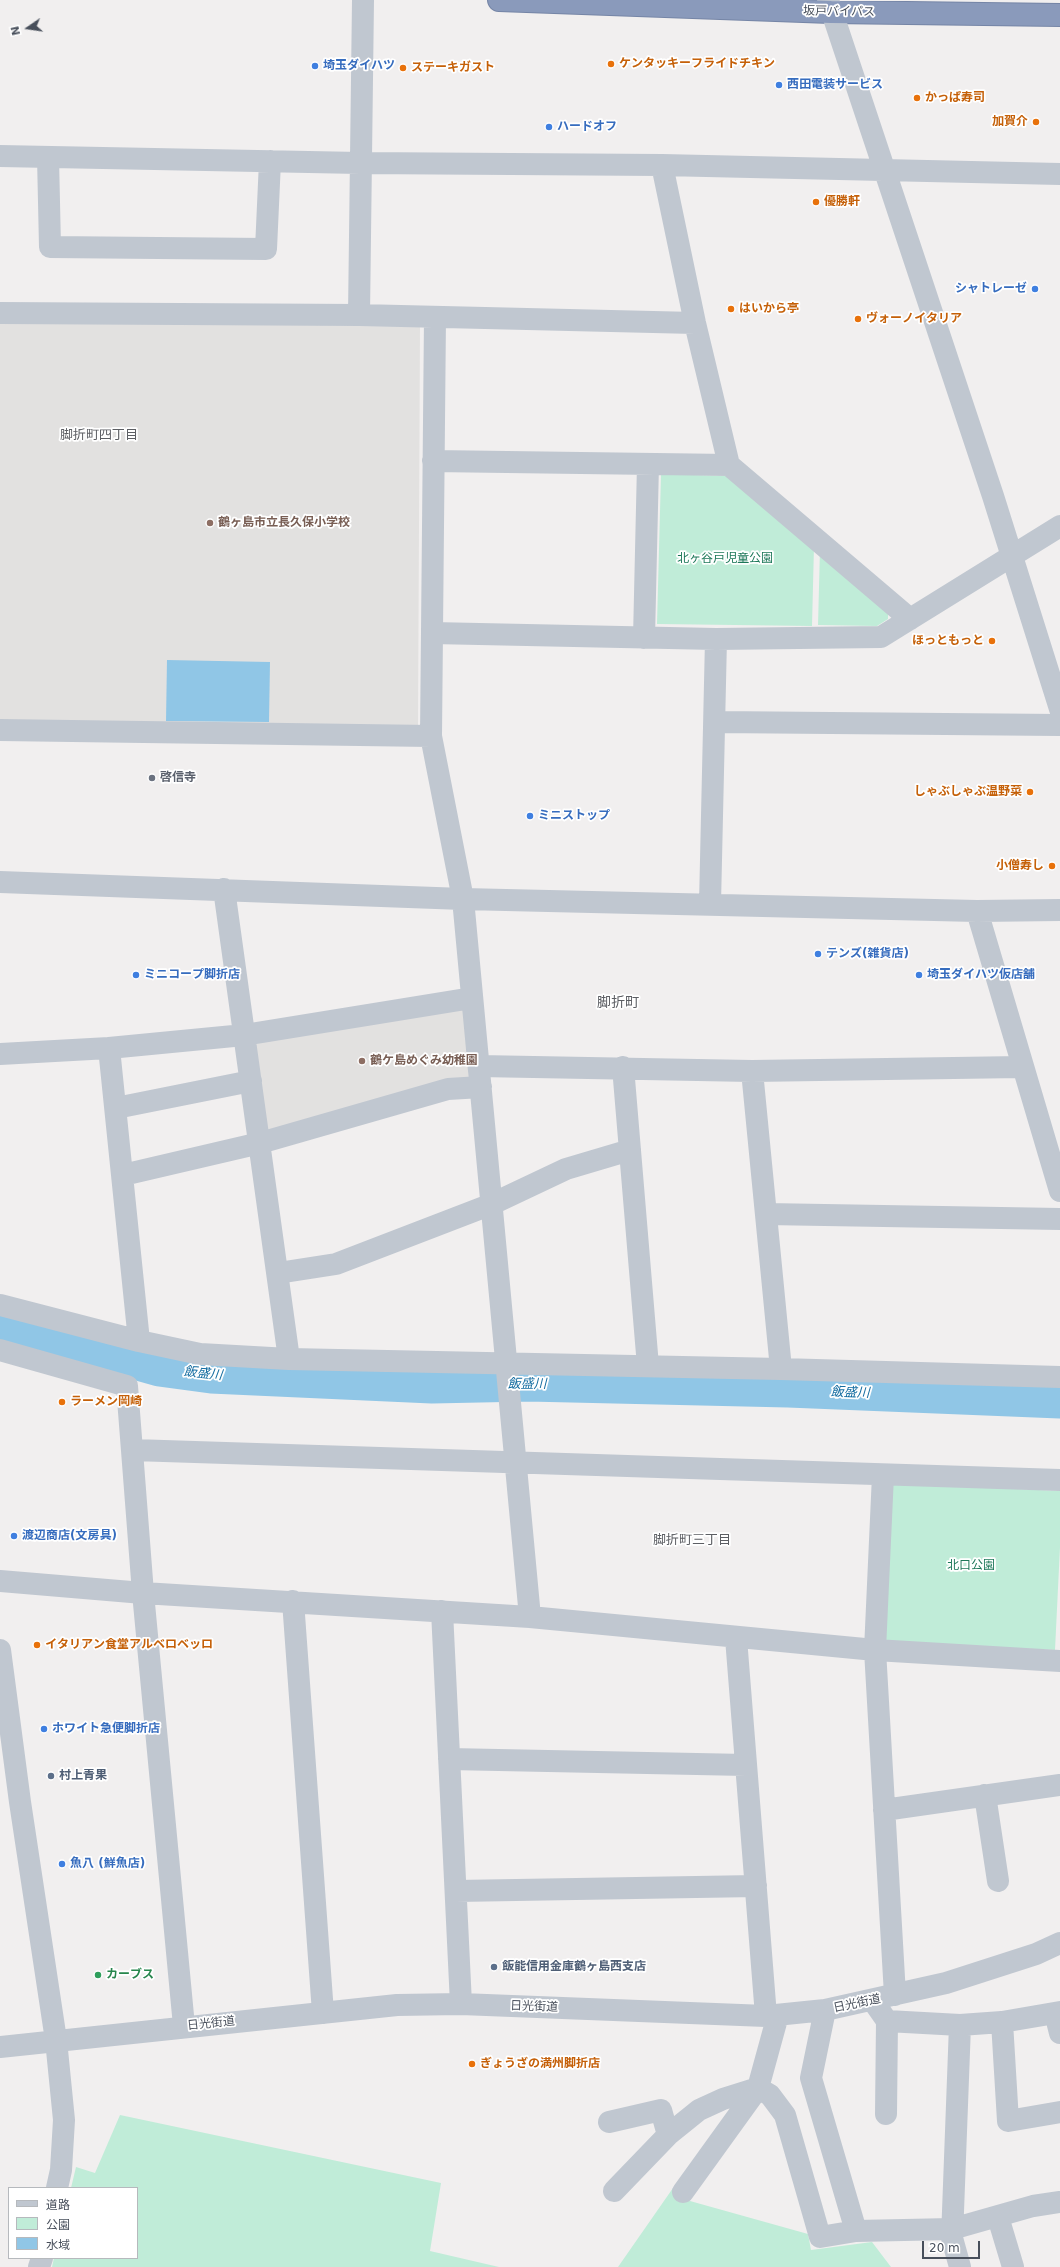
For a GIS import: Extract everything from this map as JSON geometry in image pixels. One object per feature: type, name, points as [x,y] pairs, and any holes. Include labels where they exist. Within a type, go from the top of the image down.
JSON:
[{"type":"highway","name":"坂戸バイパス","points":[[499,0],[829,6],[1060,15]]},
{"type":"street","points":[[359,315],[360,163],[364,0]]},
{"type":"street","points":[[829,6],[1012,556],[1060,709]]},
{"type":"street","points":[[0,156],[360,163],[662,165],[1060,174]]},
{"type":"street","points":[[48,157],[50,247],[266,249],[270,161]]},
{"type":"street","points":[[662,165],[695,323],[729,465],[910,619]]},
{"type":"street","points":[[0,313],[359,315],[695,323]]},
{"type":"street","points":[[435,317],[431,736],[463,899],[517,1464],[530,1617]]},
{"type":"street","points":[[433,461],[729,465]]},
{"type":"street","points":[[644,638],[648,464]]},
{"type":"street","points":[[432,633],[716,639],[881,637],[1060,526]]},
{"type":"street","points":[[710,904],[716,722],[716,639]]},
{"type":"street","points":[[716,722],[1060,725]]},
{"type":"street","points":[[0,730],[431,736]]},
{"type":"street","points":[[0,882],[224,889],[463,899],[977,911],[1060,910]]},
{"type":"street","points":[[224,889],[289,1359]]},
{"type":"street","points":[[977,911],[1021,1067],[1060,1190]]},
{"type":"street","points":[[0,1054],[109,1048],[244,1035],[472,998]]},
{"type":"street","points":[[109,1048],[139,1341]]},
{"type":"street","points":[[123,1174],[260,1143],[448,1089],[480,1077],[623,1067],[752,1071],[1021,1067]]},
{"type":"street","points":[[623,1067],[648,1366]]},
{"type":"street","points":[[752,1071],[781,1369]]},
{"type":"street","points":[[116,1108],[251,1081]]},
{"type":"street","points":[[278,1273],[336,1264],[492,1204],[566,1169],[630,1150]]},
{"type":"street","points":[[766,1214],[1060,1219]]},
{"type":"street","points":[[0,1305],[139,1341],[200,1354],[289,1359],[781,1369],[1060,1377]]},
{"type":"street","points":[[0,1350],[127,1386],[143,1593],[184,2026]]},
{"type":"street","points":[[132,1450],[517,1464],[1060,1480]]},
{"type":"street","points":[[883,1475],[874,1650],[895,1995]]},
{"type":"street","points":[[0,1581],[143,1593],[292,1601],[530,1617],[736,1638],[874,1650],[1060,1661]]},
{"type":"street","points":[[292,1601],[323,2013]]},
{"type":"street","points":[[442,1611],[461,2004]]},
{"type":"street","points":[[683,2192],[758,2088],[772,2016],[756,1886],[736,1638]]},
{"type":"street","points":[[0,1650],[20,1802],[56,2040],[64,2120],[61,2170],[57,2187]]},
{"type":"street","points":[[449,1759],[746,1765]]},
{"type":"street","points":[[884,1810],[1060,1785]]},
{"type":"street","points":[[985,1796],[998,1881]]},
{"type":"street","points":[[456,1891],[756,1886]]},
{"type":"street","name":"日光街道","points":[[0,2047],[184,2026],[397,2005],[461,2004],[772,2016],[825,2010],[873,2001],[946,1983],[1036,1954],[1060,1943]]},
{"type":"street","points":[[873,2001],[887,2021],[886,2114]]},
{"type":"street","points":[[825,2010],[812,2078],[856,2231]]},
{"type":"street","points":[[887,2021],[960,2025],[1058,2019]]},
{"type":"street","points":[[1002,2022],[1008,2121],[1060,2112]]},
{"type":"street","points":[[960,2025],[952,2229],[952,2238],[960,2267]]},
{"type":"street","points":[[614,2191],[668,2135],[699,2110],[723,2099],[758,2088],[770,2095],[785,2115],[820,2237],[856,2231],[952,2229],[1033,2206],[1060,2202]]},
{"type":"street","points":[[609,2122],[661,2110],[668,2135]]},
{"type":"street","points":[[998,2217],[1013,2267]]},
{"type":"shaded area","name":"鶴ヶ島市立長久保小学校","points":[[0,322],[420,326],[418,727],[0,721]]},
{"type":"shaded area","name":"鶴ケ島めぐみ幼稚園","points":[[463,1008],[469,1079],[266,1131],[253,1044]]},
{"type":"green space","name":"北ヶ谷戸児童公園","points":[[661,474],[727,476],[814,546],[812,626],[657,624]]},
{"type":"green space","points":[[820,549],[888,610],[888,619],[877,626],[818,625]]},
{"type":"green space","name":"北口公園","points":[[890,1483],[1060,1491],[1060,1547],[1055,1650],[882,1642]]},
{"type":"green space","points":[[120,2115],[441,2183],[430,2251],[499,2267],[52,2267],[54,2259],[138,2259],[138,2187],[71,2187],[76,2167],[95,2173]]},
{"type":"green space","points":[[673,2188],[690,2201],[808,2234],[811,2250],[872,2242],[891,2267],[618,2267]]},
{"type":"water","points":[[167,660],[270,662],[269,722],[166,721]]},
{"type":"waterway","name":"飯盛川","points":[[0,1324],[159,1369],[211,1376],[432,1386],[528,1384],[788,1390],[1060,1401]]},
{"type":"place","name":"ケンタッキーフライドチキン","points":[[611,64]]},
{"type":"place","name":"埼玉ダイハツ","points":[[315,66]]},
{"type":"place","name":"ステーキガスト","points":[[403,68]]},
{"type":"place","name":"西田電装サービス","points":[[779,85]]},
{"type":"place","name":"かっぱ寿司","points":[[917,98]]},
{"type":"place","name":"加賀介","points":[[1036,122]]},
{"type":"place","name":"ハードオフ","points":[[549,127]]},
{"type":"place","name":"優勝軒","points":[[816,202]]},
{"type":"place","name":"シャトレーゼ","points":[[1035,289]]},
{"type":"place","name":"はいから亭","points":[[731,309]]},
{"type":"place","name":"ヴォーノイタリア","points":[[858,319]]},
{"type":"place","name":"鶴ヶ島市立長久保小学校","points":[[210,523]]},
{"type":"place","name":"ほっともっと","points":[[992,641]]},
{"type":"place","name":"啓信寺","points":[[152,778]]},
{"type":"place","name":"しゃぶしゃぶ温野菜","points":[[1030,792]]},
{"type":"place","name":"ミニストップ","points":[[530,816]]},
{"type":"place","name":"小僧寿し","points":[[1052,866]]},
{"type":"place","name":"テンズ(雑貨店)","points":[[818,954]]},
{"type":"place","name":"ミニコープ脚折店","points":[[136,975]]},
{"type":"place","name":"埼玉ダイハツ仮店舗","points":[[919,975]]},
{"type":"place","name":"鶴ケ島めぐみ幼稚園","points":[[362,1061]]},
{"type":"place","name":"ラーメン岡崎","points":[[62,1402]]},
{"type":"place","name":"渡辺商店(文房具)","points":[[14,1536]]},
{"type":"place","name":"イタリアン食堂アルベロベッロ","points":[[37,1645]]},
{"type":"place","name":"ホワイト急便脚折店","points":[[44,1729]]},
{"type":"place","name":"村上青果","points":[[51,1776]]},
{"type":"place","name":"魚八 (鮮魚店)","points":[[62,1864]]},
{"type":"place","name":"飯能信用金庫鶴ヶ島西支店","points":[[494,1967]]},
{"type":"place","name":"カーブス","points":[[98,1975]]},
{"type":"place","name":"ぎょうざの満州脚折店","points":[[472,2064]]},
{"type":"district","name":"脚折町四丁目","points":[[99,436]]},
{"type":"district","name":"脚折町","points":[[618,1003]]},
{"type":"district","name":"脚折町三丁目","points":[[692,1541]]}]
